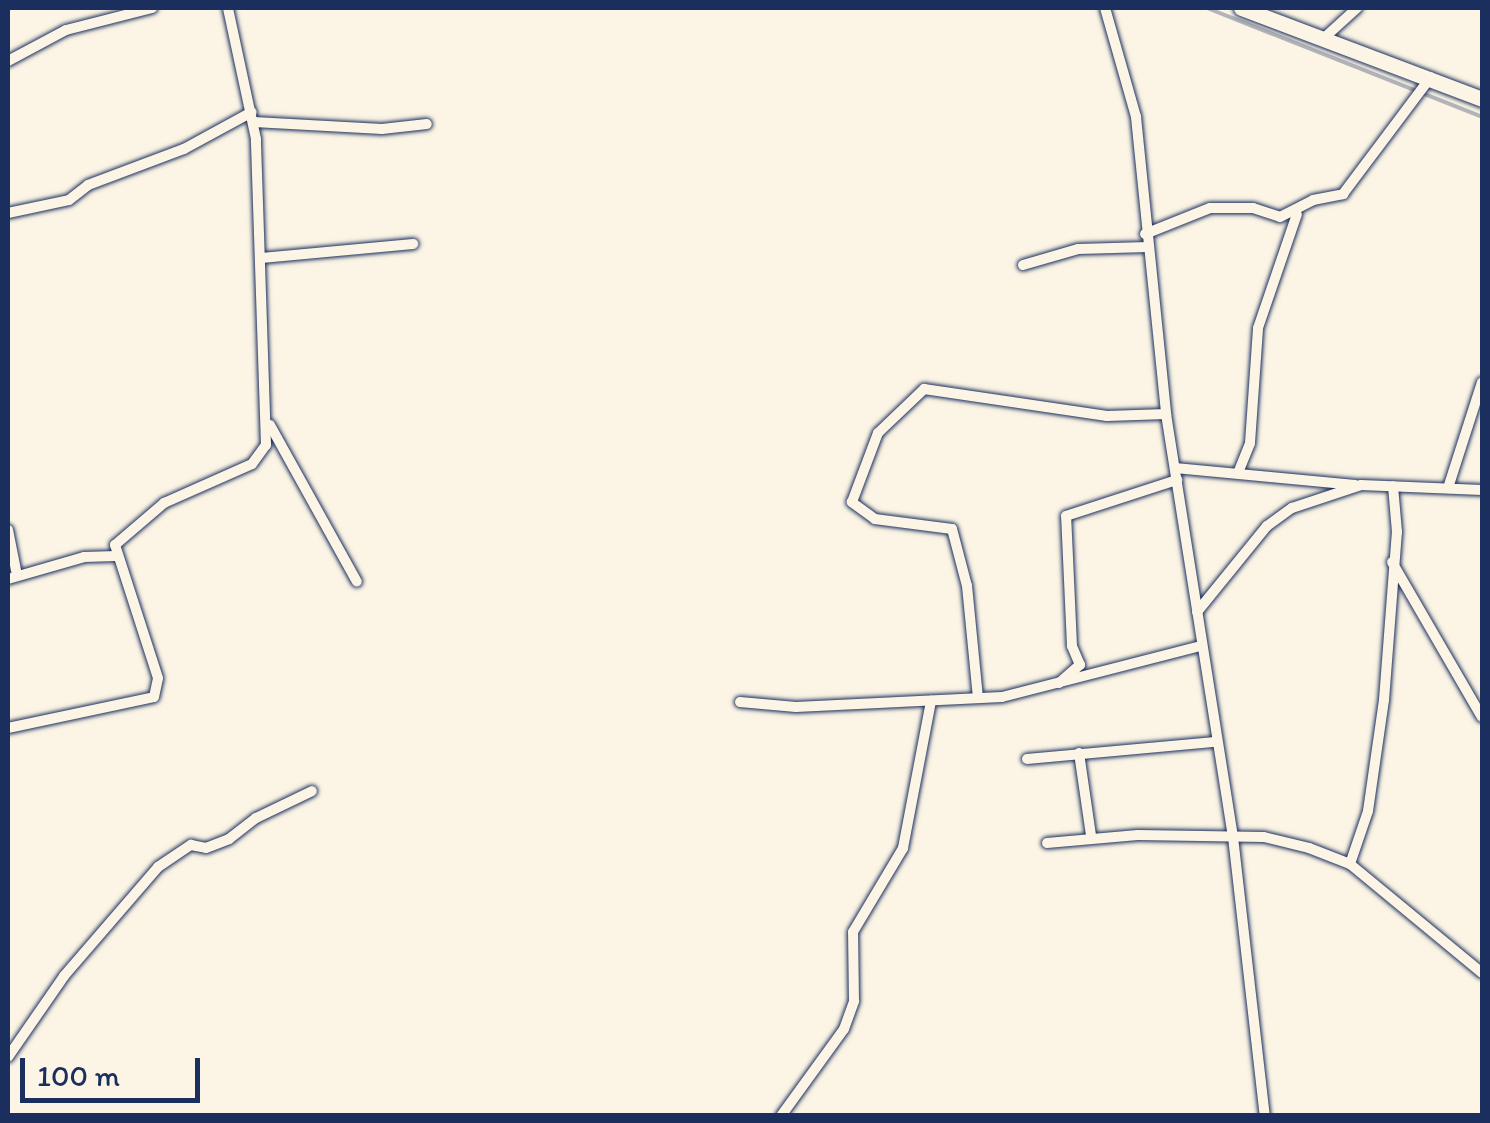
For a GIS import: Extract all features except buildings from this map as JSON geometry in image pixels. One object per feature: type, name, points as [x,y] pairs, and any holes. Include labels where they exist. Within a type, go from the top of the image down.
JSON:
[{"type":"main road","points":[[1241,8],[1482,99]]},
{"type":"street","points":[[8,61],[66,30],[152,8]]},
{"type":"street","points":[[8,728],[140,703],[158,690],[116,556],[121,536],[164,503],[252,464],[266,445],[269,424],[253,117],[228,8]]},
{"type":"street","points":[[1104,8],[1136,117],[1166,414],[1233,837],[1265,1116]]},
{"type":"street","points":[[1324,38],[1357,8]]},
{"type":"street","points":[[1238,473],[1250,443],[1258,328],[1297,214],[1313,200],[1344,194],[1366,172],[1431,78]]},
{"type":"street","points":[[8,213],[58,204],[88,185],[184,150],[253,117],[382,129],[426,124]]},
{"type":"street","points":[[1146,234],[1210,208],[1297,214]]},
{"type":"street","points":[[261,258],[413,244]]},
{"type":"street","points":[[1023,265],[1078,248],[1148,248]]},
{"type":"street","points":[[1448,488],[1482,382]]},
{"type":"street","points":[[978,698],[967,586],[952,529],[876,519],[852,502],[878,434],[924,389],[1107,416],[1166,414]]},
{"type":"street","points":[[269,424],[357,582]]},
{"type":"street","points":[[1056,686],[1080,665],[1072,646],[1066,516],[1176,474],[1238,473],[1361,485],[1482,490]]},
{"type":"street","points":[[1196,612],[1267,526],[1292,508],[1361,485]]},
{"type":"street","points":[[1350,864],[1368,811],[1384,700],[1392,561],[1398,532],[1393,486]]},
{"type":"street","points":[[8,530],[12,577],[84,557],[116,556]]},
{"type":"street","points":[[1392,561],[1477,695],[1482,716]]},
{"type":"street","points":[[740,702],[978,698],[1056,686],[1202,646]]},
{"type":"street","points":[[782,1116],[844,1030],[854,1002],[853,932],[902,848],[931,701]]},
{"type":"street","points":[[1027,759],[1215,742]]},
{"type":"street","points":[[1079,753],[1091,835]]},
{"type":"street","points":[[8,1057],[64,976],[158,867],[191,845],[206,848],[229,840],[256,818],[312,791]]},
{"type":"street","points":[[1047,843],[1091,835],[1279,841],[1350,864],[1482,973]]},
{"type":"waterway","points":[[1207,8],[1482,117]]}]
